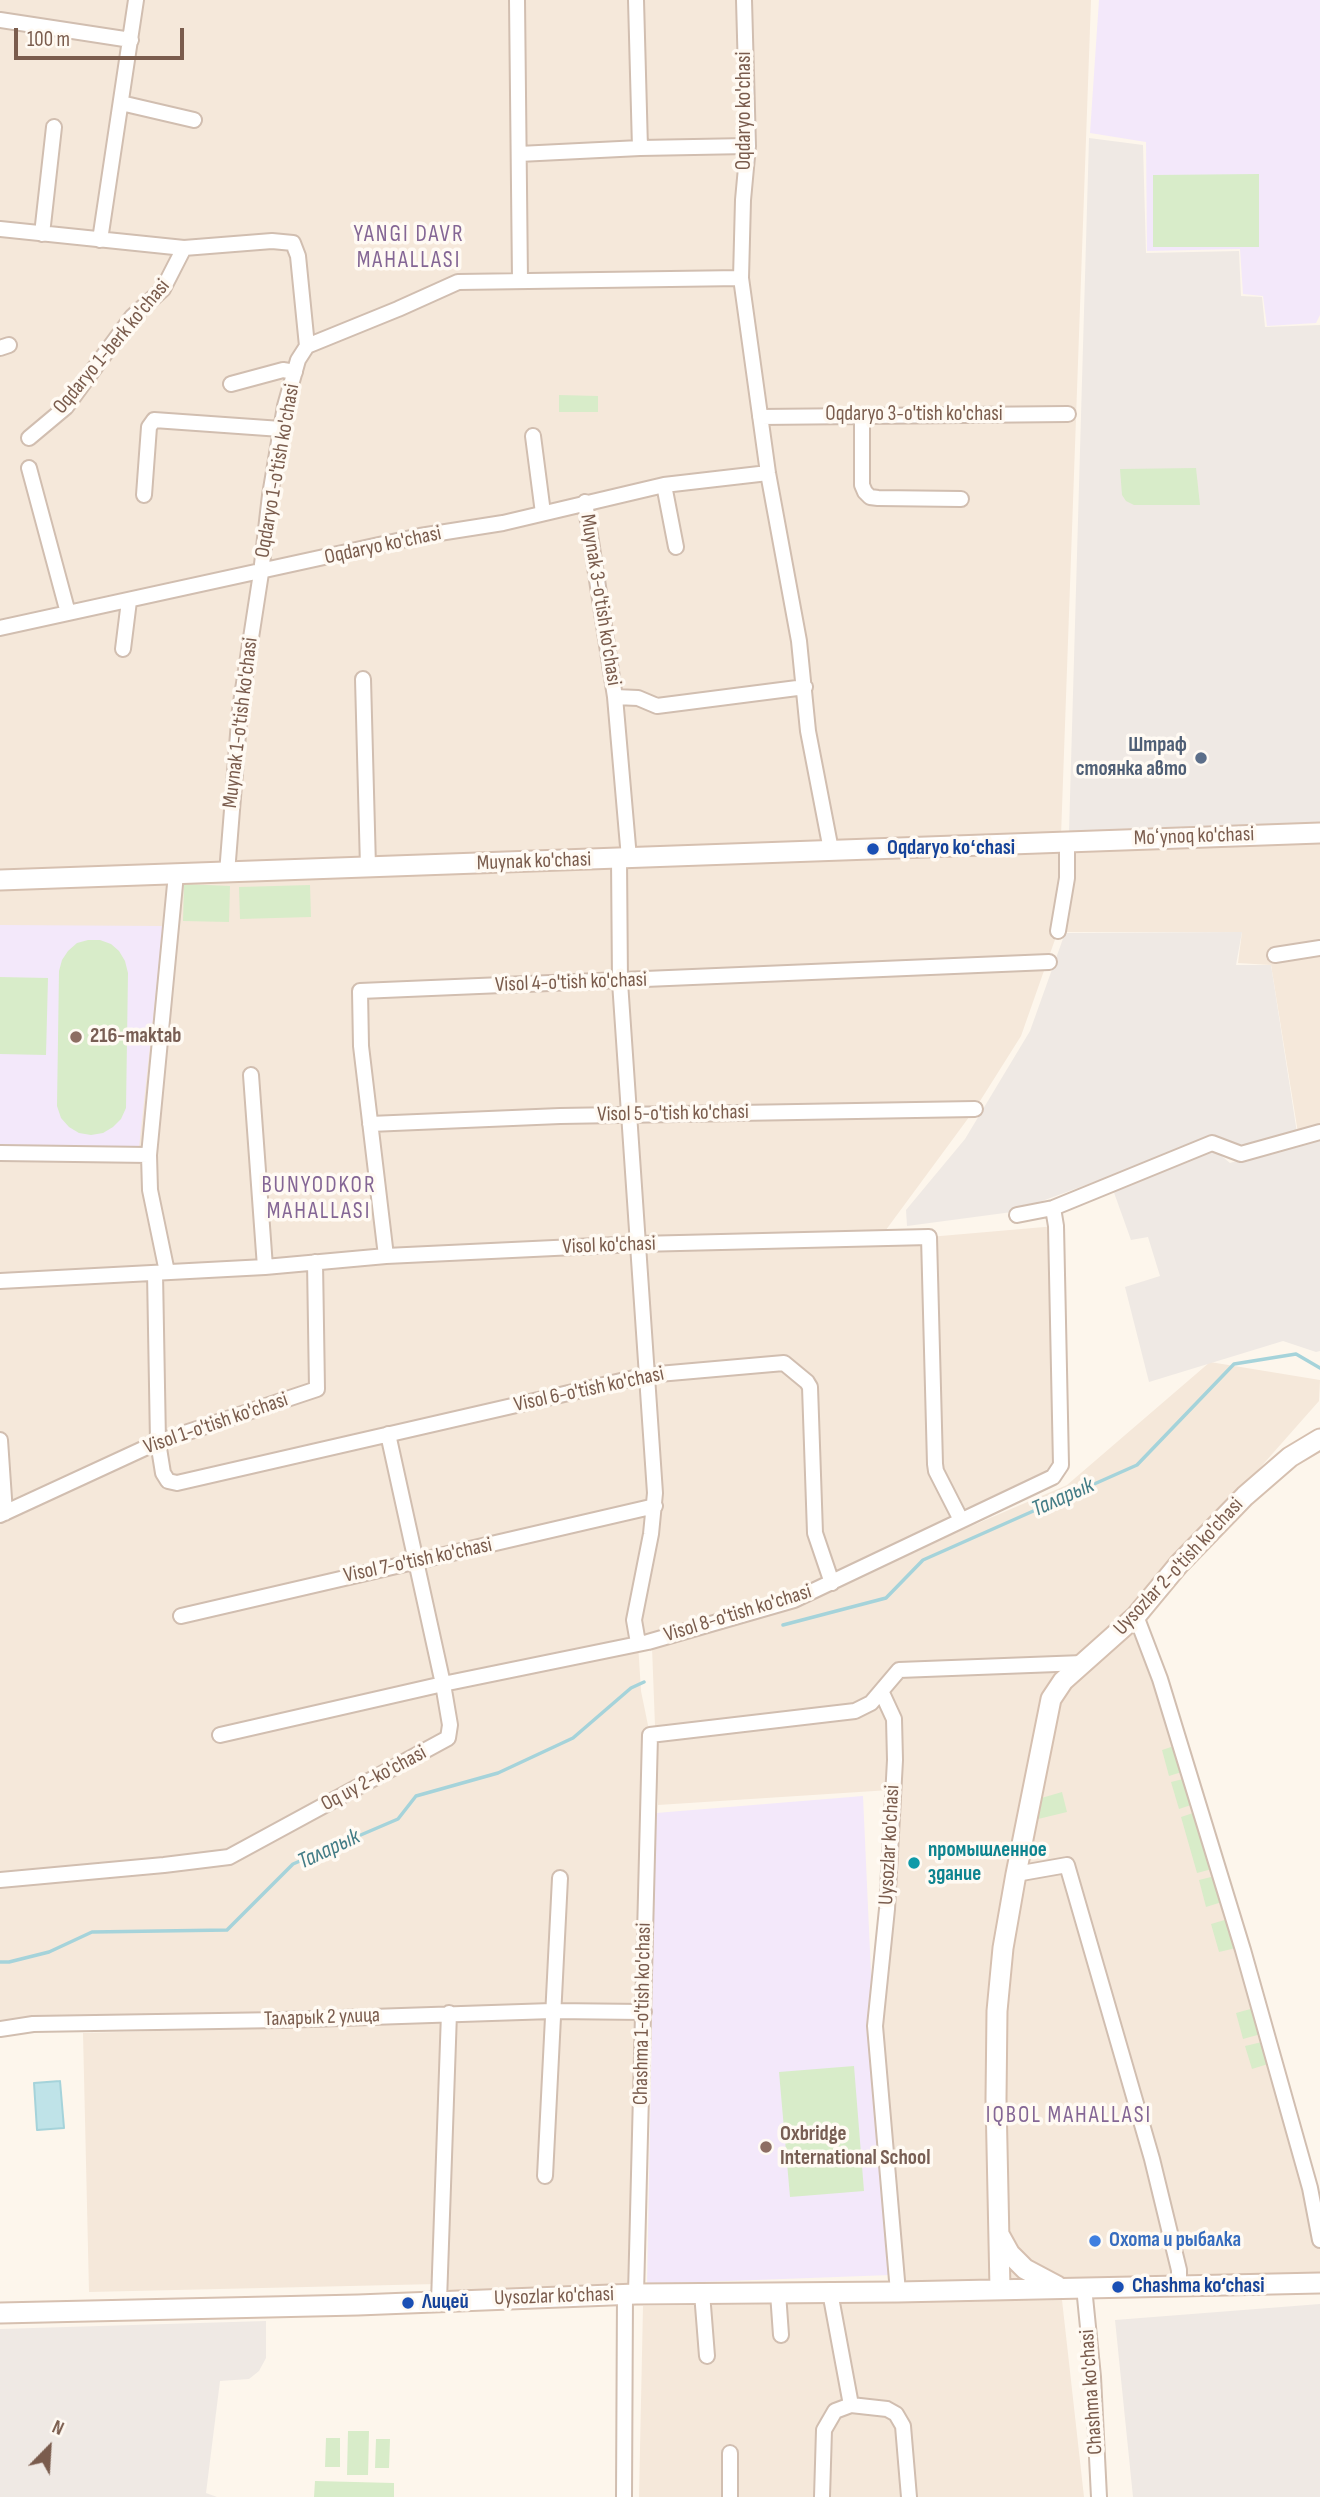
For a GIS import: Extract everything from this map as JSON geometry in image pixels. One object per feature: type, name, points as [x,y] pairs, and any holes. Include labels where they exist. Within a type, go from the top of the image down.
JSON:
[{"type":"street","points":[[100,240],[136,0]]},
{"type":"street","points":[[517,0],[520,280]]},
{"type":"street","points":[[636,0],[640,148]]},
{"type":"street","name":"Oqdaryo ko'chasi","points":[[744,0],[748,146],[743,200],[741,278],[768,473],[799,641],[808,731],[831,850]]},
{"type":"street","points":[[0,20],[131,40]]},
{"type":"street","points":[[121,103],[194,120]]},
{"type":"street","points":[[42,234],[54,127]]},
{"type":"street","points":[[519,154],[748,146]]},
{"type":"street","points":[[0,229],[184,248],[272,241],[293,243],[298,256],[306,346],[458,282],[741,278]]},
{"type":"street","name":"Oqdaryo 1-berk ko'chasi","points":[[29,438],[66,407],[131,317],[163,289],[184,248]]},
{"type":"street","name":"Oqdaryo 1-o'tish ko'chasi","points":[[261,573],[281,429],[295,372],[306,346]]},
{"type":"street","points":[[231,384],[283,370],[295,372]]},
{"type":"street","name":"Oqdaryo 3-o'tish ko'chasi","points":[[760,417],[1068,414]]},
{"type":"street","points":[[862,415],[862,485],[870,497],[961,499]]},
{"type":"street","points":[[144,495],[149,427],[153,420],[281,429]]},
{"type":"street","points":[[533,436],[543,513]]},
{"type":"street","points":[[29,468],[68,613]]},
{"type":"street","name":"Oqdaryo ko'chasi","points":[[0,628],[261,573],[420,536],[503,523],[664,485],[768,473]]},
{"type":"street","points":[[664,485],[676,547]]},
{"type":"street","name":"Muynak 3-o'tish ko'chasi","points":[[585,502],[615,697],[624,858],[620,982],[655,1506],[634,1620],[638,1643]]},
{"type":"street","name":"Muynak 1-o'tish ko'chasi","points":[[227,873],[240,709],[261,573]]},
{"type":"street","points":[[123,649],[129,601]]},
{"type":"street","points":[[363,679],[368,867]]},
{"type":"street","name":"Muynak 3-o'tish ko'chasi","points":[[615,697],[638,698],[657,706],[805,687]]},
{"type":"street","name":"Moʻynoq ko'chasi","points":[[1067,841],[1320,833]]},
{"type":"street","points":[[1058,930],[1067,878],[1067,841]]},
{"type":"street","name":"Muynak ko'chasi","points":[[0,880],[1067,841]]},
{"type":"street","points":[[158,1441],[161,1273],[150,1190],[149,1154],[176,874]]},
{"type":"street","points":[[1275,955],[1320,948]]},
{"type":"street","name":"Visol 4-o'tish ko'chasi","points":[[386,1256],[361,1046],[360,991],[1049,962]]},
{"type":"street","points":[[251,1075],[265,1267]]},
{"type":"street","name":"Visol 5-o'tish ko'chasi","points":[[370,1124],[627,1115],[975,1109]]},
{"type":"street","points":[[1017,1215],[1053,1208],[1212,1143],[1241,1154],[1320,1132]]},
{"type":"street","points":[[0,1153],[149,1154]]},
{"type":"street","name":"Visol 8-o'tish ko'chasi","points":[[220,1735],[638,1643],[794,1600],[1053,1476],[1061,1465],[1056,1226],[1053,1208]]},
{"type":"street","name":"Visol ko'chasi","points":[[0,1281],[265,1267],[386,1256],[638,1244],[929,1237],[935,1464],[961,1520]]},
{"type":"street","name":"Visol 1-o'tish ko'chasi","points":[[2,1514],[158,1441],[317,1389],[315,1262]]},
{"type":"street","name":"Visol 6-o'tish ko'chasi","points":[[158,1441],[163,1473],[168,1481],[177,1483],[647,1375],[784,1363],[807,1382],[811,1400],[815,1533],[832,1583]]},
{"type":"street","name":"Oq uy 2-ko'chasi","points":[[0,1880],[164,1866],[229,1857],[448,1738],[450,1725],[443,1684],[388,1434]]},
{"type":"street","name":"Uysozlar 2-o'tish ko'chasi","points":[[1000,2289],[997,2025],[1003,1948],[1048,1708],[1063,1681],[1119,1634],[1179,1564],[1245,1496],[1290,1457],[1320,1439]]},
{"type":"street","points":[[0,1440],[2,1514]]},
{"type":"street","name":"Visol 7-o'tish ko'chasi","points":[[181,1616],[655,1506]]},
{"type":"street","points":[[1136,1616],[1164,1691],[1240,1938],[1310,2188],[1320,2240]]},
{"type":"street","points":[[881,1693],[889,1679],[899,1670],[1083,1663]]},
{"type":"street","name":"Chashma 1-o'tish ko'chasi","points":[[624,2497],[630,2294],[644,2012],[650,1735],[855,1711],[871,1703],[881,1693]]},
{"type":"street","name":"Uysozlar ko'chasi","points":[[881,1693],[894,1719],[895,1760],[887,1909],[875,2026],[898,2292]]},
{"type":"street","points":[[1016,1874],[1067,1865],[1152,2159],[1179,2270],[1179,2286]]},
{"type":"street","points":[[545,2176],[560,1878]]},
{"type":"street","name":"Таларык 2 улица","points":[[0,2029],[33,2024],[281,2020],[449,2013],[644,2012]]},
{"type":"street","points":[[439,2301],[449,2013]]},
{"type":"street","points":[[999,2234],[1010,2253],[1025,2269],[1043,2280],[1074,2288]]},
{"type":"street","name":"Uysozlar ko'chasi","points":[[0,2314],[630,2294],[898,2292],[1320,2283]]},
{"type":"street","name":"Chashma ko'chasi","points":[[1074,2288],[1093,2377],[1099,2497]]},
{"type":"street","points":[[830,2292],[850,2405]]},
{"type":"street","points":[[702,2293],[707,2356]]},
{"type":"street","points":[[778,2293],[780,2335]]},
{"type":"street","points":[[822,2497],[824,2430],[835,2411],[850,2405],[887,2409],[895,2414],[903,2426],[909,2497]]},
{"type":"street","points":[[730,2453],[730,2497]]},
{"type":"shaded area","points":[[0,0],[1091,0],[1061,836],[1067,841],[1058,931],[1021,1036],[975,1109],[880,1238],[929,1237],[1056,1226],[1056,1474],[832,1583],[638,1643],[641,1691],[650,1735],[636,2294],[439,2301],[449,2014],[0,2029]]},
{"type":"shaded area","points":[[1099,0],[1320,0],[1320,315],[1316,323],[1267,326],[1263,296],[1243,294],[1240,249],[1147,251],[1146,142],[1090,133]]},
{"type":"shaded area","points":[[1089,138],[1143,145],[1146,253],[1239,251],[1241,296],[1262,297],[1265,327],[1320,325],[1320,825],[1069,832]]},
{"type":"shaded area","points":[[1320,839],[1320,1128],[1298,1133],[1271,965],[1238,963],[1242,932],[1066,932],[1077,847]]},
{"type":"shaded area","name":"216-maktab","points":[[0,925],[163,926],[139,1148],[0,1148]]},
{"type":"shaded area","points":[[1242,932],[1236,965],[1271,965],[1297,1133],[1238,1149],[1217,1137],[1012,1212],[907,1226],[906,1210],[965,1139],[1030,1031],[1065,933]]},
{"type":"shaded area","points":[[1320,1135],[1320,1351],[1283,1341],[1149,1382],[1125,1287],[1160,1276],[1148,1237],[1131,1240],[1112,1187],[1212,1148],[1230,1163]]},
{"type":"shaded area","points":[[1210,1362],[1320,1380],[1319,1401],[1137,1607],[1320,2195],[1320,2273],[904,2286],[882,2036],[890,1790],[658,1805],[652,1647],[857,1575],[1067,1485]]},
{"type":"shaded area","name":"Oxbridge International School","points":[[863,1796],[873,2018],[891,2275],[647,2284],[656,1813]]},
{"type":"shaded area","points":[[447,2023],[437,2284],[89,2292],[83,2033]]},
{"type":"shaded area","points":[[1062,2300],[1084,2497],[639,2497],[643,2306]]},
{"type":"shaded area","points":[[1320,2304],[1320,2497],[1133,2497],[1115,2320]]},
{"type":"shaded area","points":[[266,2321],[266,2358],[259,2371],[249,2379],[220,2381],[206,2493],[217,2497],[0,2497],[0,2329]]},
{"type":"green space","points":[[1259,174],[1259,247],[1153,247],[1153,175]]},
{"type":"green space","points":[[559,395],[598,396],[598,412],[559,412]]},
{"type":"green space","points":[[1196,468],[1200,505],[1134,505],[1122,495],[1120,469]]},
{"type":"green space","points":[[184,884],[230,886],[229,922],[183,921]]},
{"type":"green space","points":[[310,885],[311,917],[240,919],[239,887]]},
{"type":"green space","points":[[88,940],[111,944],[125,961],[128,973],[126,1108],[113,1127],[103,1133],[91,1135],[79,1133],[69,1127],[61,1118],[57,1106],[59,971],[68,951],[77,943]]},
{"type":"green space","points":[[0,977],[48,978],[46,1055],[0,1054]]},
{"type":"green space","points":[[1177,1745],[1185,1771],[1169,1776],[1162,1750]]},
{"type":"green space","points":[[1187,1778],[1194,1804],[1179,1809],[1171,1782]]},
{"type":"green space","points":[[1062,1792],[1067,1812],[1034,1820],[1038,1799]]},
{"type":"green space","points":[[1196,1812],[1212,1869],[1197,1873],[1181,1817]]},
{"type":"green space","points":[[1215,1876],[1222,1902],[1206,1907],[1199,1880]]},
{"type":"green space","points":[[1228,1919],[1236,1948],[1219,1952],[1211,1924]]},
{"type":"green space","points":[[1254,2008],[1261,2034],[1243,2039],[1236,2013]]},
{"type":"green space","points":[[1262,2042],[1268,2064],[1252,2069],[1245,2046]]},
{"type":"green space","points":[[854,2066],[864,2191],[790,2197],[779,2072]]},
{"type":"green space","points":[[348,2431],[369,2431],[368,2475],[347,2475]]},
{"type":"green space","points":[[326,2438],[340,2438],[340,2467],[325,2467]]},
{"type":"green space","points":[[376,2439],[390,2439],[389,2468],[375,2468]]},
{"type":"green space","points":[[315,2481],[394,2483],[394,2497],[314,2497]]},
{"type":"water","points":[[60,2081],[64,2128],[37,2130],[34,2083]]},
{"type":"waterway","name":"Таларык","points":[[783,1625],[886,1598],[923,1560],[1137,1465],[1234,1364],[1296,1354],[1320,1368]]},
{"type":"waterway","name":"Таларык","points":[[0,1962],[49,1952],[92,1932],[227,1930],[293,1864],[398,1819],[416,1796],[498,1773],[573,1738],[631,1688],[644,1682]]},
{"type":"place","name":"Штраф стоянка авто","points":[[1201,758]]},
{"type":"place","name":"Oqdaryo koʻchasi","points":[[873,849]]},
{"type":"place","name":"216-maktab","points":[[76,1037]]},
{"type":"place","name":"промышленное здание","points":[[914,1863]]},
{"type":"place","name":"Oxbridge International School","points":[[766,2147]]},
{"type":"place","name":"Охота и рыбалка","points":[[1095,2241]]},
{"type":"place","name":"Chashma ko‘chasi","points":[[1118,2287]]},
{"type":"place","name":"Лицей","points":[[408,2303]]},
{"type":"district","name":"YANGI DAVR MAHALLASI","points":[[409,248]]},
{"type":"district","name":"BUNYODKOR MAHALLASI","points":[[319,1199]]},
{"type":"district","name":"IQBOL MAHALLASI","points":[[1069,2116]]}]
